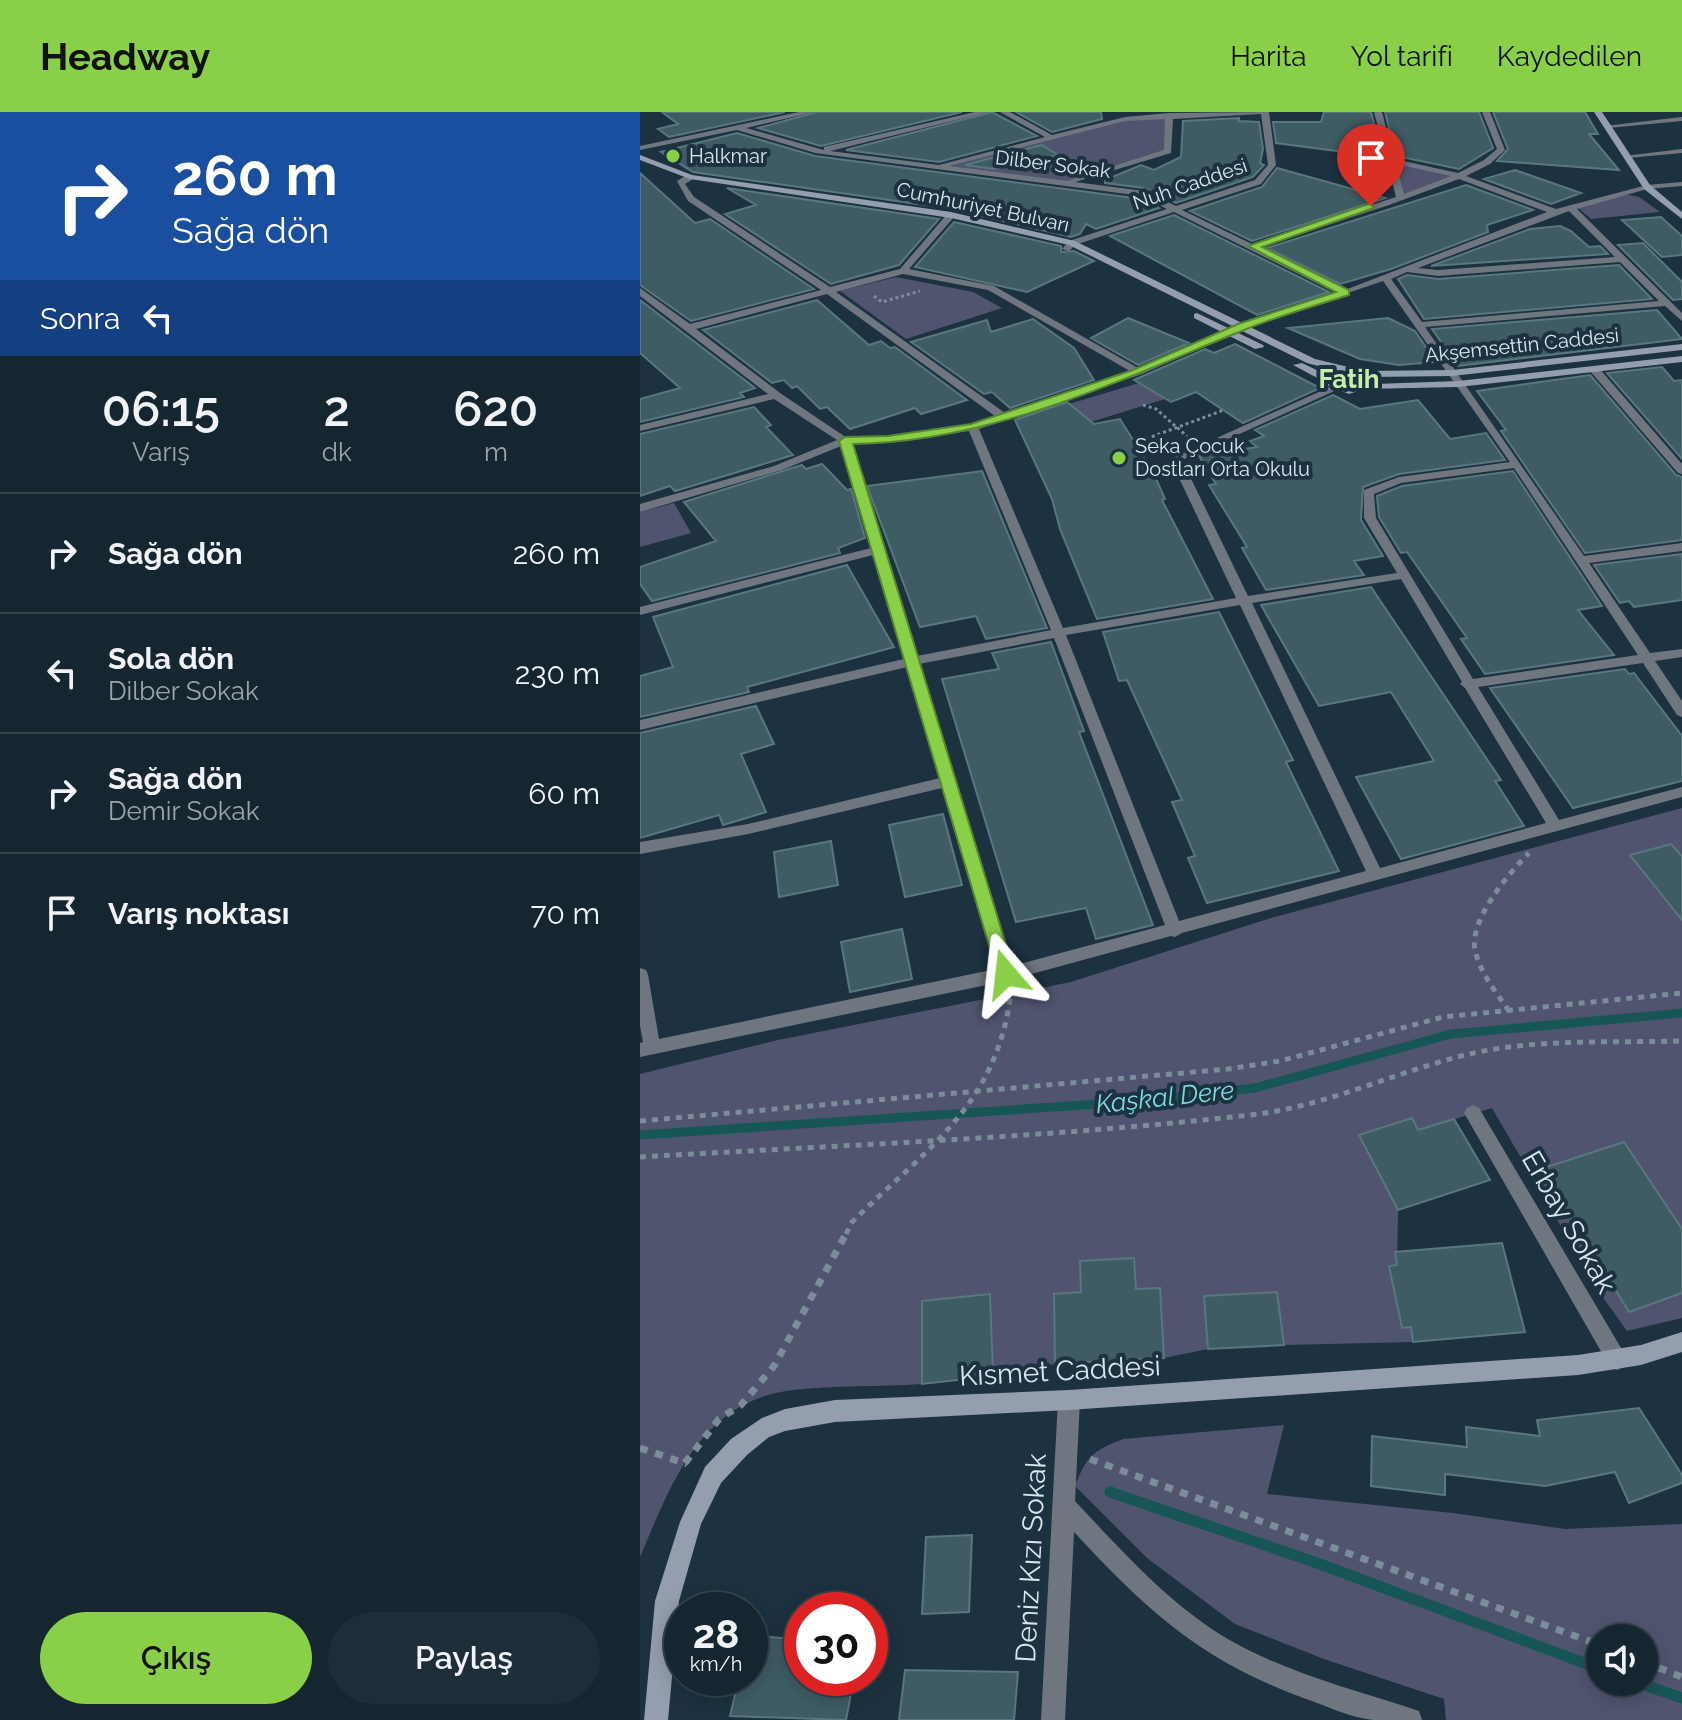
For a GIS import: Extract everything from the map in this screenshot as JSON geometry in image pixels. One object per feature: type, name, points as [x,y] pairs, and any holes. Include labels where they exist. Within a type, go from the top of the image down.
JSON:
[{"type":"main road","points":[[1598,112],[1647,187],[1682,216]]},
{"type":"main road","name":"Cumhuriyet Bulvarı","points":[[641,162],[685,180],[948,219],[1069,246],[1311,361],[1344,370]]},
{"type":"main road","name":"Cumhuriyet Bulvarı","points":[[1069,246],[1228,332],[1332,383]]},
{"type":"main road","name":"Akşemsettin Caddesi","points":[[1344,370],[1455,379],[1682,347]]},
{"type":"main road","name":"Akşemsettin Caddesi","points":[[1332,383],[1356,391],[1367,387],[1682,359]]},
{"type":"main road","points":[[1332,383],[1344,370]]},
{"type":"main road","points":[[1365,374],[1371,381],[1367,387]]},
{"type":"main road","name":"Kısmet Caddesi","points":[[656,1720],[667,1601],[691,1522],[713,1475],[739,1447],[762,1429],[812,1414],[1069,1400],[1617,1360],[1682,1342]]},
{"type":"street","points":[[640,148],[810,112]]},
{"type":"street","points":[[815,151],[985,112]]},
{"type":"street","points":[[1004,112],[1049,136]]},
{"type":"street","points":[[936,167],[1125,119],[1262,112]]},
{"type":"street","name":"Nuh Caddesi","points":[[1069,246],[1258,182],[1272,165],[1262,112]]},
{"type":"street","points":[[1378,112],[1388,160],[1400,196]]},
{"type":"street","points":[[1253,246],[1460,176],[1496,158],[1501,150],[1486,112]]},
{"type":"street","points":[[1061,183],[1168,151],[1169,115]]},
{"type":"street","points":[[1608,126],[1682,119]]},
{"type":"street","name":"Dilber Sokak","points":[[739,128],[815,151],[1144,194],[1179,208],[1345,293]]},
{"type":"street","points":[[1628,156],[1682,151]]},
{"type":"street","points":[[1388,160],[1460,176],[1555,212]]},
{"type":"street","points":[[685,180],[691,199],[828,290],[1002,416]]},
{"type":"street","points":[[640,508],[778,468],[845,441],[888,440],[973,427],[1138,372],[1242,326],[1345,293],[1555,212],[1647,187],[1682,184]]},
{"type":"street","points":[[1570,207],[1682,318]]},
{"type":"street","points":[[903,271],[948,219]]},
{"type":"street","points":[[1405,269],[1438,273],[1622,259]]},
{"type":"street","points":[[688,328],[903,271],[991,288],[1138,372]]},
{"type":"street","points":[[1385,277],[1517,464],[1682,712]]},
{"type":"street","points":[[640,291],[776,395],[845,441],[1006,974]]},
{"type":"street","points":[[1418,325],[1667,303]]},
{"type":"street","points":[[1594,369],[1682,471]]},
{"type":"street","points":[[1332,383],[1176,459],[1376,875]]},
{"type":"street","points":[[640,428],[776,395]]},
{"type":"street","points":[[973,427],[1059,633],[1175,931]]},
{"type":"street","points":[[1517,464],[1399,480],[1368,492],[1370,518],[1555,826]]},
{"type":"street","points":[[1581,560],[1682,547]]},
{"type":"street","points":[[640,611],[877,550]]},
{"type":"street","points":[[640,725],[747,697],[1059,633],[1243,599],[1405,575]]},
{"type":"street","points":[[1467,684],[1682,653]]},
{"type":"street","points":[[640,848],[748,829],[949,781]]},
{"type":"street","points":[[640,975],[646,1049],[1006,974],[1175,931],[1682,792]]},
{"type":"street","name":"Erbay Sokak","points":[[1473,1113],[1617,1360]]},
{"type":"street","name":"Deniz Kızı Sokak","points":[[1053,1720],[1069,1400]]},
{"type":"street","points":[[1064,1506],[1126,1571],[1192,1629],[1253,1665],[1410,1720]]},
{"type":"path","points":[[1143,405],[1156,409],[1177,427]]},
{"type":"path","points":[[1135,443],[1224,410]]},
{"type":"path","points":[[1509,1011],[1478,960],[1474,943],[1477,929],[1495,896],[1520,862],[1555,826]]},
{"type":"path","points":[[685,1463],[719,1419],[741,1405],[774,1366],[852,1222],[942,1139],[980,1092],[1008,1017],[1012,994],[1006,974]]},
{"type":"path","points":[[640,1121],[980,1092],[1267,1063],[1443,1017],[1682,993]]},
{"type":"path","points":[[640,1157],[942,1139],[1252,1115],[1296,1107],[1466,1055],[1523,1046],[1682,1041]]},
{"type":"path","points":[[640,1448],[713,1475]]},
{"type":"path","points":[[1067,1450],[1586,1640]]},
{"type":"path","points":[[1658,1668],[1682,1677]]},
{"type":"shaded area","points":[[1169,115],[1168,151],[1061,183],[936,167],[1125,119]]},
{"type":"shaded area","points":[[1388,160],[1460,176],[1400,196]]},
{"type":"shaded area","points":[[1625,194],[1639,197],[1660,212],[1591,219],[1577,207]]},
{"type":"shaded area","points":[[896,277],[973,292],[1002,308],[906,339],[840,291]]},
{"type":"shaded area","points":[[1139,383],[1165,399],[1078,426],[1069,404]]},
{"type":"shaded area","points":[[674,503],[691,533],[640,547],[640,512]]},
{"type":"shaded area","points":[[1682,808],[1682,1318],[1627,1331],[1599,1292],[1492,1108],[1418,1130],[1411,1118],[1359,1135],[1398,1210],[1397,1265],[1390,1266],[1402,1327],[1411,1327],[1413,1342],[1284,1345],[1204,1296],[1208,1349],[1164,1358],[1160,1288],[1136,1289],[1134,1258],[1080,1261],[1081,1292],[1054,1294],[1055,1364],[993,1376],[990,1295],[923,1301],[922,1384],[793,1390],[761,1397],[735,1410],[713,1428],[678,1474],[640,1557],[640,1074],[778,1040],[1071,982],[1271,918]]},
{"type":"shaded area","points":[[1284,1425],[1267,1494],[1453,1513],[1565,1529],[1682,1524],[1682,1720],[1446,1720],[1444,1699],[1324,1659],[1235,1624],[1147,1558],[1075,1486],[1083,1468],[1104,1447],[1123,1439]]},
{"type":"building","points":[[662,112],[785,112],[669,137],[658,129],[678,124]]},
{"type":"building","points":[[817,112],[962,112],[821,146],[758,128]]},
{"type":"building","points":[[992,112],[1037,136],[939,162],[846,150]]},
{"type":"building","points":[[1016,112],[1101,112],[1102,119],[1052,132]]},
{"type":"building","points":[[1324,112],[1371,112],[1383,157],[1276,143],[1273,122],[1321,122]]},
{"type":"building","points":[[1385,112],[1479,112],[1493,148],[1459,169],[1396,156]]},
{"type":"building","points":[[1493,112],[1585,112],[1598,134],[1589,134],[1619,170],[1497,161],[1508,149]]},
{"type":"building","points":[[1239,118],[1239,121],[1259,122],[1263,149],[1260,163],[1264,165],[1253,177],[1176,203],[1144,188],[1105,183],[1105,180],[1141,165],[1154,170],[1181,157],[1183,121]]},
{"type":"building","points":[[737,133],[815,156],[1141,199],[1159,208],[1096,229],[1086,224],[1080,234],[1071,237],[952,209],[693,172],[661,152]]},
{"type":"building","points":[[1042,145],[1058,155],[995,169],[965,165]]},
{"type":"building","points":[[1277,168],[1385,198],[1252,241],[1190,211],[1262,187]]},
{"type":"building","points":[[1515,170],[1581,193],[1551,204],[1484,179]]},
{"type":"building","points":[[640,173],[695,223],[710,219],[814,289],[691,321],[640,285]]},
{"type":"building","points":[[1466,185],[1533,210],[1487,225],[1488,232],[1391,269],[1340,284],[1267,248]]},
{"type":"building","points":[[727,188],[939,219],[899,265],[831,284],[725,214],[756,205]]},
{"type":"building","points":[[1174,215],[1329,292],[1257,315],[1110,236]]},
{"type":"building","points":[[1661,217],[1682,236],[1682,255],[1662,257],[1622,220]]},
{"type":"building","points":[[954,222],[1061,246],[1061,252],[1074,251],[1094,261],[1027,292],[915,267]]},
{"type":"building","points":[[1560,226],[1571,231],[1589,247],[1600,246],[1608,254],[1431,266],[1530,229]]},
{"type":"building","points":[[1643,243],[1682,282],[1682,299],[1673,300],[1618,245]]},
{"type":"building","points":[[1619,265],[1652,299],[1424,319],[1398,279],[1407,275],[1438,279]]},
{"type":"building","points":[[640,300],[755,388],[740,393],[744,397],[640,422],[640,399],[680,388],[640,353]]},
{"type":"building","points":[[817,300],[869,345],[881,341],[890,348],[895,347],[967,400],[921,414],[915,408],[850,429],[827,407],[820,409],[797,386],[792,388],[784,380],[772,383],[703,330]]},
{"type":"building","points":[[1657,310],[1682,339],[1458,366],[1432,329]]},
{"type":"building","points":[[1128,318],[1189,343],[1138,365],[1091,338]]},
{"type":"building","points":[[1388,318],[1415,331],[1436,362],[1399,365],[1360,359],[1288,328]]},
{"type":"building","points":[[1033,319],[1074,348],[1094,380],[1010,408],[992,392],[984,394],[911,342],[987,320],[991,332]]},
{"type":"building","points":[[1235,344],[1320,388],[1243,423],[1196,392],[1171,402],[1134,380],[1205,349],[1214,353]]},
{"type":"building","points":[[1662,367],[1674,381],[1682,380],[1682,459],[1607,373]]},
{"type":"building","points":[[1590,375],[1676,475],[1682,477],[1682,540],[1585,553],[1501,431],[1506,430],[1477,391]]},
{"type":"building","points":[[1333,395],[1360,409],[1418,400],[1450,439],[1486,433],[1505,460],[1399,474],[1363,487],[1361,520],[1383,556],[1354,561],[1364,575],[1266,590],[1242,548],[1247,547],[1209,485],[1216,484],[1199,456],[1257,447],[1250,441],[1264,436],[1255,430]]},
{"type":"building","points":[[1067,402],[1094,424],[1120,419],[1153,472],[1165,499],[1162,500],[1213,599],[1097,619],[1060,529],[1052,499],[1015,420]]},
{"type":"building","points":[[754,407],[771,425],[766,427],[793,455],[675,491],[670,486],[640,496],[640,434]]},
{"type":"building","points":[[822,464],[847,490],[851,489],[865,538],[838,548],[840,553],[652,601],[640,584],[640,567],[716,541],[684,502],[802,465],[806,469]]},
{"type":"building","points":[[982,471],[1047,628],[986,639],[976,616],[920,627],[867,486]]},
{"type":"building","points":[[1513,471],[1602,606],[1578,610],[1614,655],[1485,674],[1461,639],[1467,638],[1407,552],[1401,553],[1379,517],[1377,496],[1402,486]]},
{"type":"building","points":[[1682,554],[1682,600],[1634,607],[1629,601],[1620,603],[1594,565]]},
{"type":"building","points":[[847,565],[894,647],[747,687],[749,692],[640,717],[640,676],[673,667],[653,617]]},
{"type":"building","points":[[1371,587],[1501,780],[1495,781],[1524,826],[1401,859],[1356,777],[1434,761],[1391,692],[1319,706],[1261,605]]},
{"type":"building","points":[[1219,612],[1293,760],[1286,762],[1339,871],[1207,903],[1188,858],[1195,856],[1172,802],[1182,800],[1127,680],[1119,681],[1103,632]]},
{"type":"building","points":[[1051,642],[1084,731],[1079,732],[1153,925],[1096,939],[1086,908],[1016,922],[942,679],[999,669],[992,653]]},
{"type":"building","points":[[1625,669],[1629,674],[1634,673],[1682,736],[1682,781],[1573,808],[1490,688]]},
{"type":"building","points":[[756,706],[774,744],[741,754],[766,812],[723,825],[719,815],[640,838],[640,733]]},
{"type":"building","points":[[943,814],[962,885],[905,897],[889,825]]},
{"type":"building","points":[[831,841],[838,885],[779,897],[774,852]]},
{"type":"building","points":[[1671,844],[1682,856],[1682,920],[1630,855]]},
{"type":"building","points":[[902,929],[912,979],[850,992],[841,942]]},
{"type":"building","points":[[1412,1118],[1418,1130],[1454,1119],[1490,1180],[1398,1210],[1359,1135]]},
{"type":"building","points":[[1624,1142],[1682,1229],[1682,1293],[1629,1312],[1541,1169]]},
{"type":"building","points":[[1502,1243],[1525,1332],[1413,1342],[1411,1327],[1402,1328],[1389,1266],[1397,1265],[1395,1252]]},
{"type":"building","points":[[1134,1258],[1136,1289],[1160,1288],[1164,1358],[1055,1364],[1054,1294],[1081,1292],[1080,1261]]},
{"type":"building","points":[[1277,1292],[1284,1345],[1208,1349],[1204,1296]]},
{"type":"building","points":[[990,1294],[993,1376],[922,1384],[922,1301]]},
{"type":"building","points":[[1639,1408],[1682,1475],[1682,1483],[1629,1503],[1615,1472],[1545,1486],[1445,1474],[1445,1495],[1371,1486],[1372,1436],[1467,1447],[1466,1427],[1540,1436],[1537,1420]]},
{"type":"building","points":[[972,1535],[969,1612],[922,1614],[926,1537]]},
{"type":"building","points":[[768,1637],[784,1638],[784,1696],[851,1696],[846,1720],[730,1716],[735,1696],[768,1696]]},
{"type":"building","points":[[905,1670],[1018,1672],[1014,1720],[899,1720]]},
{"type":"waterway","name":"Kaşkal Dere","points":[[640,1135],[1128,1102],[1255,1088],[1451,1034],[1682,1013]]},
{"type":"waterway","points":[[1110,1492],[1320,1564],[1586,1664]]},
{"type":"waterway","points":[[1658,1690],[1682,1698]]},
{"type":"place","name":"Halkmar","points":[[673,156]]},
{"type":"place","name":"Seka Çocuk Dostları Orta Okulu","points":[[1119,458]]},
{"type":"district","name":"Fatih","points":[[1349,379]]},
{"type":"route","points":[[1006,974],[845,441],[888,440],[973,427],[1138,372],[1242,326],[1345,293],[1253,246],[1371,206]]}]
